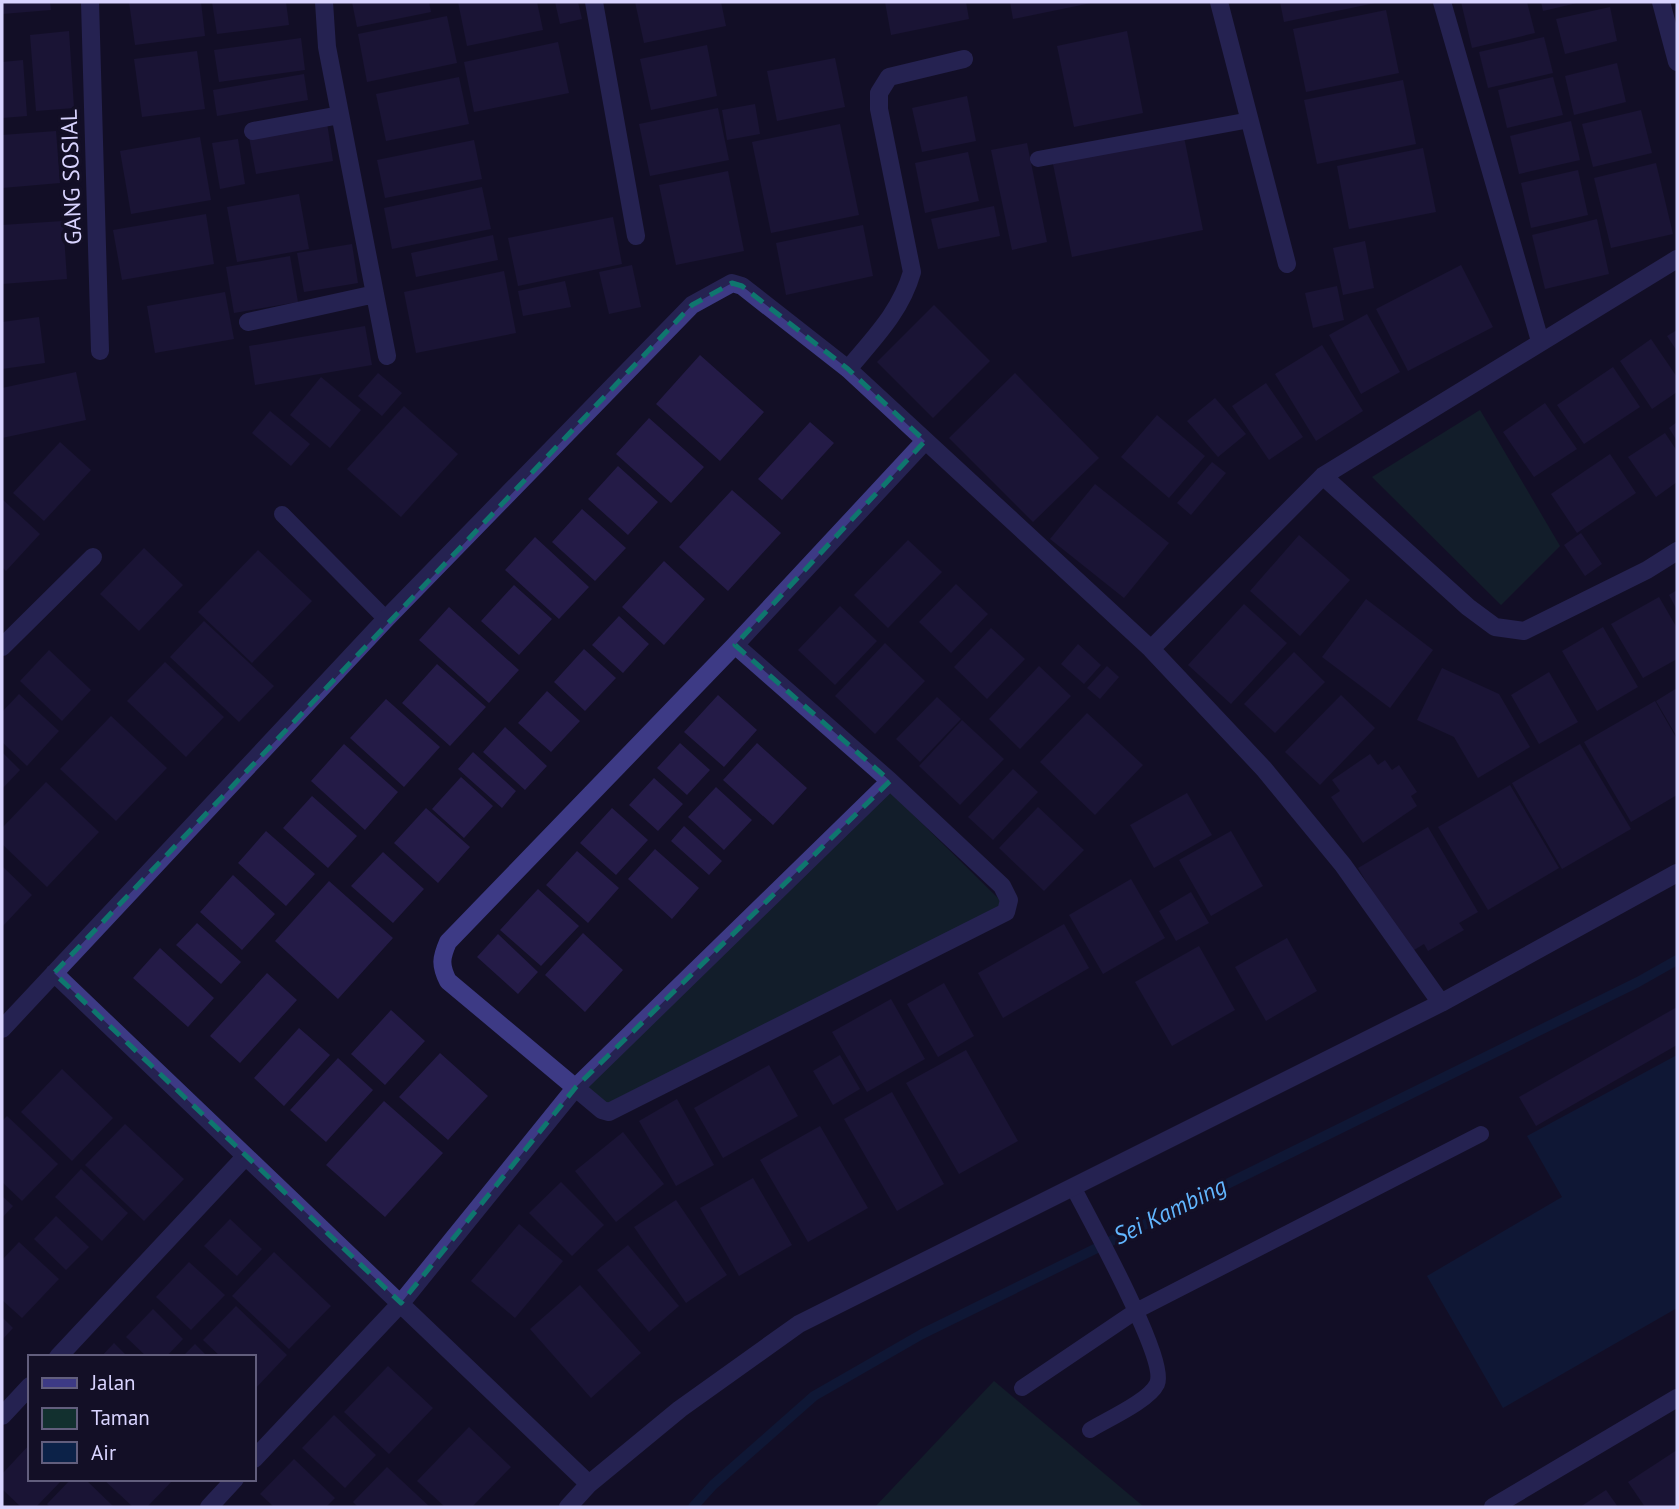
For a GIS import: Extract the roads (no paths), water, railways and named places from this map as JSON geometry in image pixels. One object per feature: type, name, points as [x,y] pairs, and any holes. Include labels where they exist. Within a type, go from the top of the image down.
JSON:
[{"type":"street","name":"GANG SOSIAL","points":[[90,2],[100,351]]},
{"type":"street","points":[[324,2],[327,47],[387,356]]},
{"type":"street","points":[[594,2],[636,236]]},
{"type":"street","points":[[1219,2],[1287,264]]},
{"type":"street","points":[[1442,2],[1540,341]]},
{"type":"street","points":[[1661,2],[1677,62]]},
{"type":"street","points":[[848,369],[894,313],[906,293],[912,272],[879,109],[879,93],[889,77],[964,59]]},
{"type":"street","points":[[253,131],[340,115]]},
{"type":"street","points":[[1151,649],[1322,476],[1677,259]]},
{"type":"street","points":[[2,1028],[386,619],[692,305],[732,283],[742,286],[848,369],[1151,649],[1264,769],[1343,865],[1441,1003]]},
{"type":"street","points":[[248,322],[375,294]]},
{"type":"street","points":[[735,645],[890,781],[1002,886],[1009,900],[1006,912],[609,1112],[602,1110],[447,981],[441,968],[448,942],[735,645],[925,441]]},
{"type":"street","points":[[1322,476],[1468,607],[1495,627],[1524,631],[1647,570],[1677,551]]},
{"type":"street","points":[[2,646],[93,557]]},
{"type":"street","points":[[256,1458],[401,1303],[576,1087],[890,781]]},
{"type":"street","points":[[568,1507],[589,1484],[680,1409],[799,1324],[1441,1003],[1677,873]]},
{"type":"street","points":[[54,973],[589,1484]]},
{"type":"street","points":[[60,1355],[245,1157]]},
{"type":"street","points":[[2,1416],[28,1388]]},
{"type":"street","points":[[1493,1507],[1677,1398]]},
{"type":"street","points":[[209,1507],[233,1481]]},
{"type":"lane","points":[[1038,159],[1250,120]]},
{"type":"lane","points":[[282,514],[386,619]]},
{"type":"lane","points":[[1022,1388],[1136,1311],[1481,1134]]},
{"type":"lane","points":[[1073,1187],[1136,1311],[1156,1363],[1157,1384],[1147,1395],[1090,1430]]},
{"type":"water","points":[[1677,1055],[1677,1308],[1503,1408],[1427,1276],[1562,1197],[1527,1136]]},
{"type":"waterway","name":"Sei Kambing","points":[[693,1507],[713,1485],[814,1396],[922,1334],[1638,982],[1677,960]]}]
